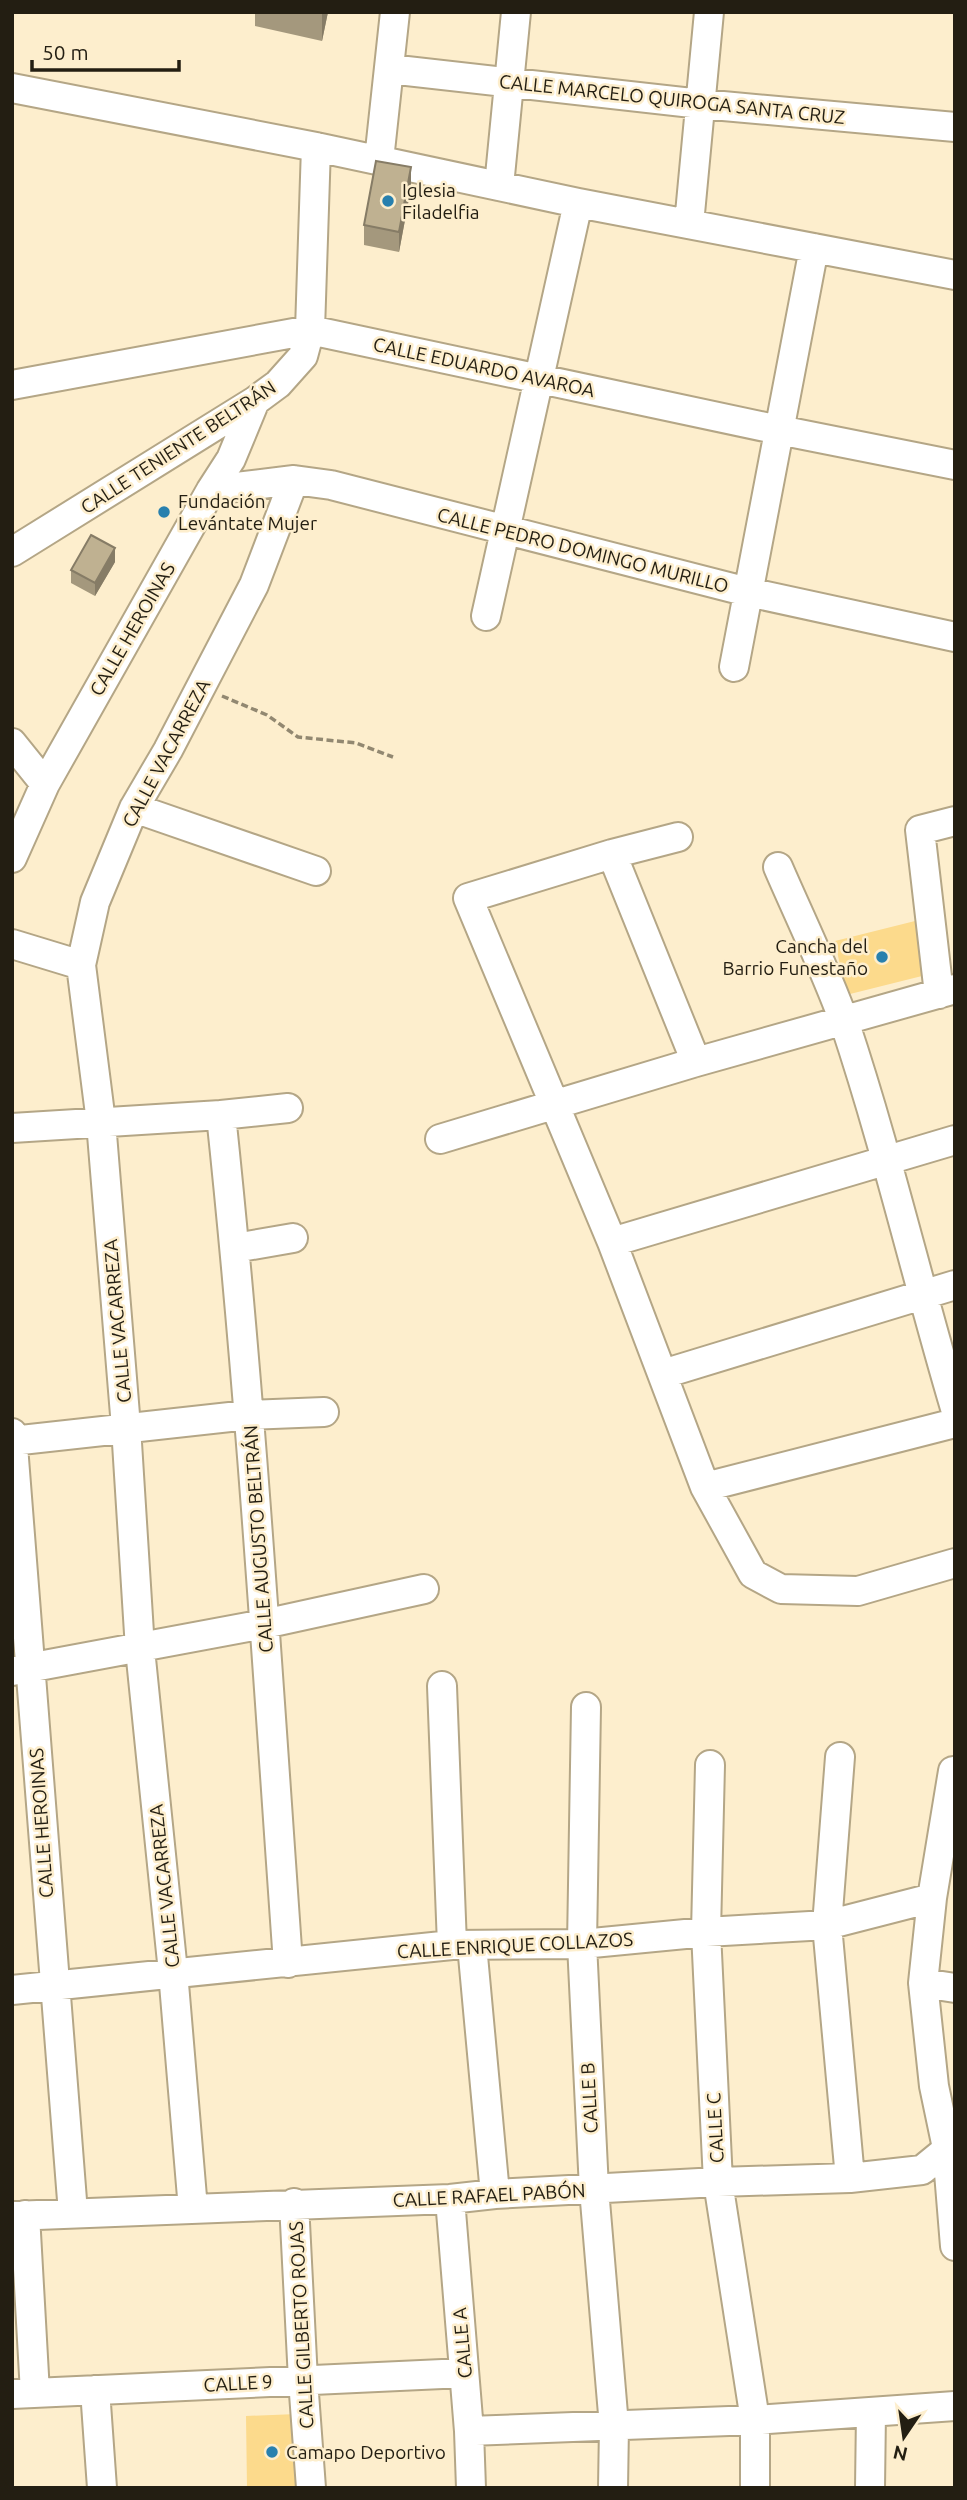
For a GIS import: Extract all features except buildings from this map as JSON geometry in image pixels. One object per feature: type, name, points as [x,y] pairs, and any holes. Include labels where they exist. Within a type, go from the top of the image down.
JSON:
[{"type":"street","points":[[379,160],[395,12]]},
{"type":"street","points":[[499,186],[516,12]]},
{"type":"street","points":[[689,224],[709,12]]},
{"type":"street","name":"CALLE MARCELO QUIROGA SANTA CRUZ","points":[[389,69],[701,104],[955,127]]},
{"type":"street","points":[[12,88],[316,147],[578,203],[955,275]]},
{"type":"street","name":"CALLE TENIENTE BELTRÁN","points":[[12,552],[255,401],[278,384],[303,356],[310,330],[316,147]]},
{"type":"street","points":[[486,616],[578,203]]},
{"type":"street","points":[[734,667],[814,248]]},
{"type":"street","name":"CALLE EDUARDO AVAROA","points":[[12,385],[310,330],[955,465]]},
{"type":"street","name":"CALLE HEROINAS","points":[[12,858],[46,784],[231,459],[243,436],[255,401]]},
{"type":"street","name":"CALLE PEDRO DOMINGO MURILLO","points":[[211,490],[294,480],[331,485],[748,592],[955,637]]},
{"type":"street","name":"CALLE VACARREZA","points":[[193,2209],[173,1972],[140,1649],[126,1427],[101,1122],[82,965],[95,902],[134,808],[168,750],[254,585],[294,480]]},
{"type":"street","points":[[12,743],[46,784]]},
{"type":"street","points":[[134,808],[316,871]]},
{"type":"street","points":[[440,1139],[696,1062],[947,992],[920,830],[955,821]]},
{"type":"street","points":[[678,837],[468,898],[612,1242],[705,1487],[753,1574],[781,1588],[858,1591],[955,1563]]},
{"type":"street","points":[[612,854],[696,1062]]},
{"type":"street","points":[[778,867],[844,1021],[955,1408]]},
{"type":"street","points":[[12,944],[82,965]]},
{"type":"street","points":[[12,1128],[221,1115],[288,1108]]},
{"type":"street","name":"CALLE AUGUSTO BELTRÁN","points":[[221,1115],[235,1248],[288,1963]]},
{"type":"street","points":[[612,1242],[955,1140]]},
{"type":"street","points":[[235,1248],[293,1238]]},
{"type":"street","points":[[663,1374],[955,1285]]},
{"type":"street","points":[[13,1441],[248,1415],[324,1412]]},
{"type":"street","points":[[705,1487],[955,1423]]},
{"type":"street","name":"CALLE HEROINAS","points":[[12,1433],[21,1669],[54,1987],[73,2213]]},
{"type":"street","points":[[21,1669],[264,1625],[424,1589]]},
{"type":"street","points":[[442,1686],[462,1945],[495,2194]]},
{"type":"street","name":"CALLE B","points":[[586,1707],[582,1944],[594,2189],[614,2426],[613,2488]]},
{"type":"street","points":[[840,1757],[827,1926],[850,2178]]},
{"type":"street","name":"CALLE C","points":[[710,1765],[706,1932],[718,2182],[755,2420],[755,2488]]},
{"type":"street","points":[[953,1771],[932,1898],[923,1983],[934,2086],[951,2145],[955,2246]]},
{"type":"street","name":"CALLE ENRIQUE COLLAZOS","points":[[12,1990],[462,1945],[582,1944],[706,1932],[827,1926],[932,1898]]},
{"type":"street","points":[[923,1983],[955,1988]]},
{"type":"street","name":"CALLE RAFAEL PABÓN","points":[[18,2216],[294,2203],[450,2199],[495,2194],[718,2182],[850,2178],[922,2170],[951,2145]]},
{"type":"street","name":"CALLE A","points":[[450,2199],[469,2431],[471,2488]]},
{"type":"street","name":"CALLE GILBERTO ROJAS","points":[[294,2203],[311,2488]]},
{"type":"street","points":[[18,2216],[24,2394]]},
{"type":"street","name":"CALLE 9","points":[[24,2394],[464,2373]]},
{"type":"street","points":[[95,2390],[102,2488]]},
{"type":"street","points":[[469,2431],[755,2420],[955,2406]]},
{"type":"street","points":[[870,2488],[871,2412]]},
{"type":"path","points":[[201,687],[267,715],[298,737],[356,743],[393,757]]},
{"type":"shaded area","name":"Cancha del Barrio Funestaño","points":[[919,920],[930,974],[846,995],[835,941]]},
{"type":"shaded area","name":"Camapo Deportivo","points":[[297,2414],[298,2488],[247,2488],[246,2416]]},
{"type":"place","name":"Iglesia Filadelfia","points":[[388,201]]},
{"type":"place","name":"Fundación Levántate Mujer","points":[[164,512]]},
{"type":"place","name":"Cancha del Barrio Funestaño","points":[[882,957]]},
{"type":"place","name":"Camapo Deportivo","points":[[272,2452]]}]
